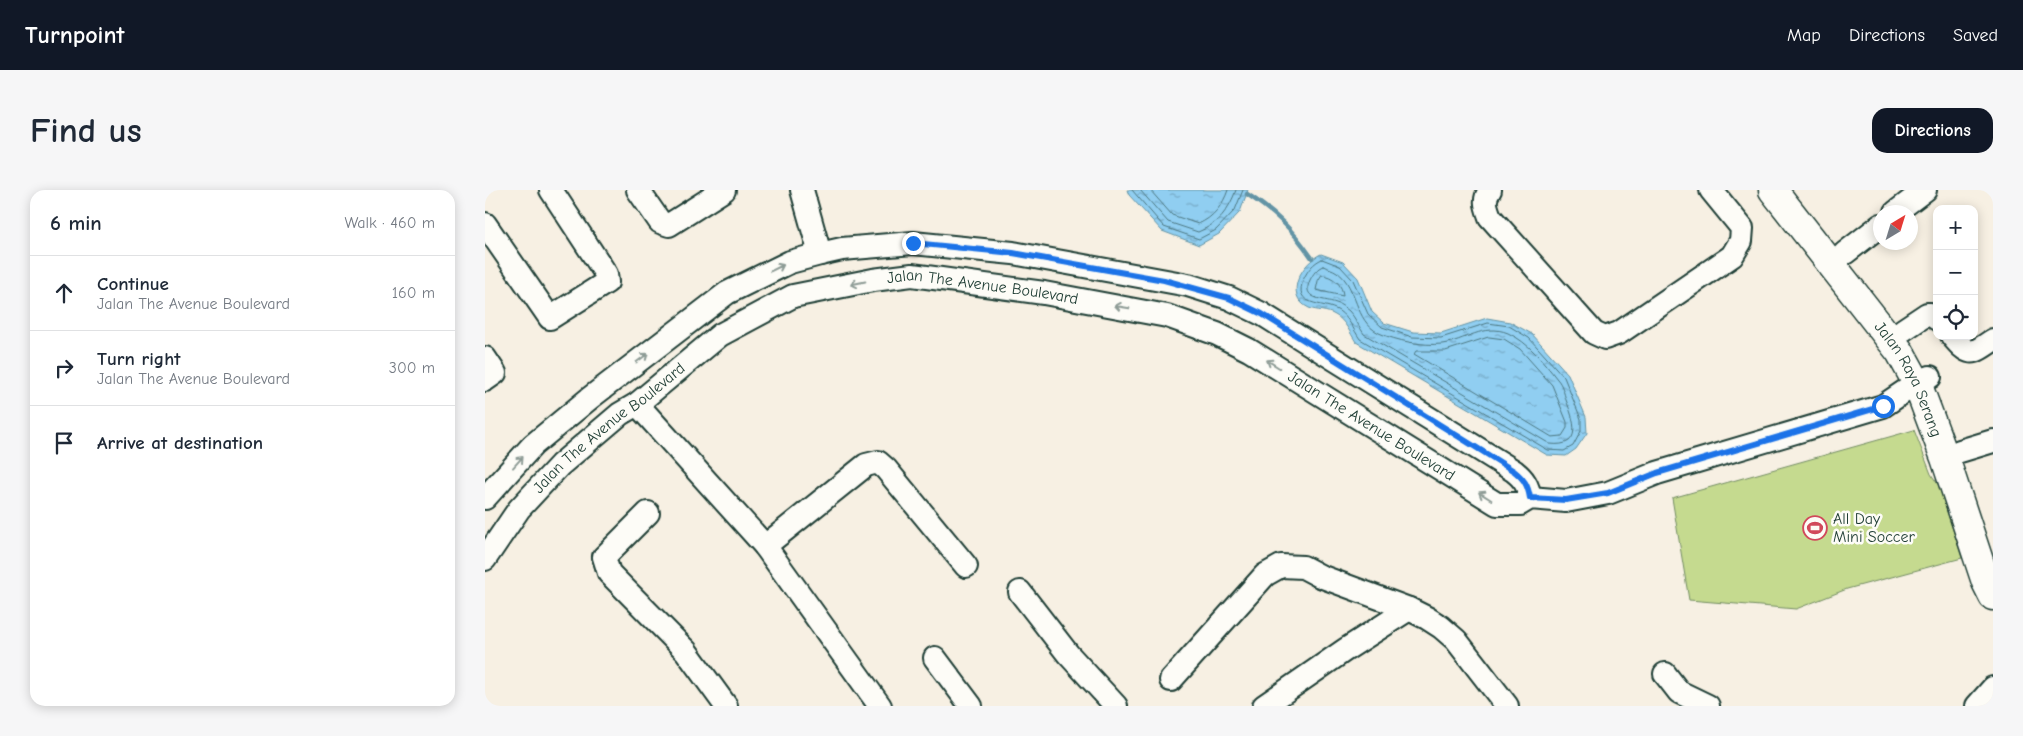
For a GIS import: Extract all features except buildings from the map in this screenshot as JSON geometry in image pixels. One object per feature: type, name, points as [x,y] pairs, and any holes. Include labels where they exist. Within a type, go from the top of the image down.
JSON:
[{"type":"highway","name":"Jalan Raya Serang","points":[[1773,190],[1923,380],[1947,414],[1993,548]]},
{"type":"highway","name":"Jalan Raya Serang","points":[[1793,190],[1845,252],[1903,330],[1923,380],[1945,458],[1986,582],[1993,596]]},
{"type":"street","points":[[485,224],[550,318],[607,282],[607,274],[551,190]]},
{"type":"street","points":[[638,190],[660,222],[669,225],[732,193]]},
{"type":"street","points":[[802,190],[820,254]]},
{"type":"street","points":[[1490,190],[1485,196],[1486,207],[1491,216],[1594,333],[1605,338],[1619,333],[1732,256],[1741,241],[1742,228],[1711,190]]},
{"type":"street","points":[[1905,205],[1925,190]]},
{"type":"street","points":[[1845,252],[1873,230]]},
{"type":"street","points":[[912,275],[913,243]]},
{"type":"street","name":"Jalan The Avenue Boulevard","points":[[485,498],[533,444],[727,293],[790,262],[842,250],[913,243],[1013,253],[1081,264],[1188,285],[1229,298],[1262,314],[1514,471],[1523,478],[1528,486],[1530,498]]},
{"type":"street","name":"Jalan The Avenue Boulevard","points":[[485,559],[519,509],[560,465],[620,414],[637,404],[720,336],[793,296],[873,280],[912,275],[1044,293],[1167,316],[1217,334],[1249,350],[1497,504],[1520,504],[1530,498],[1566,500],[1608,493],[1657,473],[1883,406],[1923,380]]},
{"type":"street","points":[[1903,330],[1927,314],[1933,316]]},
{"type":"street","points":[[1955,340],[1964,350],[1970,353],[1976,352],[1993,340]]},
{"type":"street","points":[[485,358],[495,373],[485,380]]},
{"type":"street","points":[[637,404],[765,546],[880,706]]},
{"type":"street","points":[[1960,451],[1993,441]]},
{"type":"street","points":[[765,546],[867,465],[878,462],[886,469],[966,566]]},
{"type":"street","points":[[648,513],[604,557],[609,573],[686,651],[726,706]]},
{"type":"street","points":[[1171,680],[1265,575],[1281,566],[1303,567],[1320,576],[1409,610],[1441,627],[1456,640],[1497,702]]},
{"type":"street","points":[[1020,592],[1068,654],[1116,706]]},
{"type":"street","points":[[1263,706],[1345,650],[1409,610]]},
{"type":"street","points":[[935,658],[971,706]]},
{"type":"street","points":[[1665,674],[1679,692],[1708,706]]},
{"type":"street","points":[[1977,706],[1993,688]]},
{"type":"green space","name":"All Day Mini Soccer","points":[[1914,430],[1931,474],[1939,486],[1962,558],[1847,589],[1796,609],[1689,600],[1672,498]]},
{"type":"water","points":[[1127,190],[1248,190],[1240,212],[1219,234],[1199,245],[1162,231],[1129,195]]},
{"type":"water","points":[[1321,254],[1343,262],[1358,278],[1372,312],[1384,323],[1413,332],[1441,333],[1487,318],[1510,322],[1532,334],[1568,374],[1586,417],[1587,433],[1576,449],[1566,456],[1547,455],[1356,342],[1339,317],[1329,312],[1309,308],[1301,302],[1297,295],[1298,279],[1308,264]]},
{"type":"waterway","points":[[1247,194],[1283,222],[1312,258]]},
{"type":"place","name":"All Day Mini Soccer","points":[[1815,528]]},
{"type":"route","points":[[913,243],[1013,253],[1081,264],[1188,285],[1229,298],[1262,314],[1514,471],[1523,478],[1528,486],[1530,498],[1566,500],[1608,493],[1657,473],[1883,406]]}]
